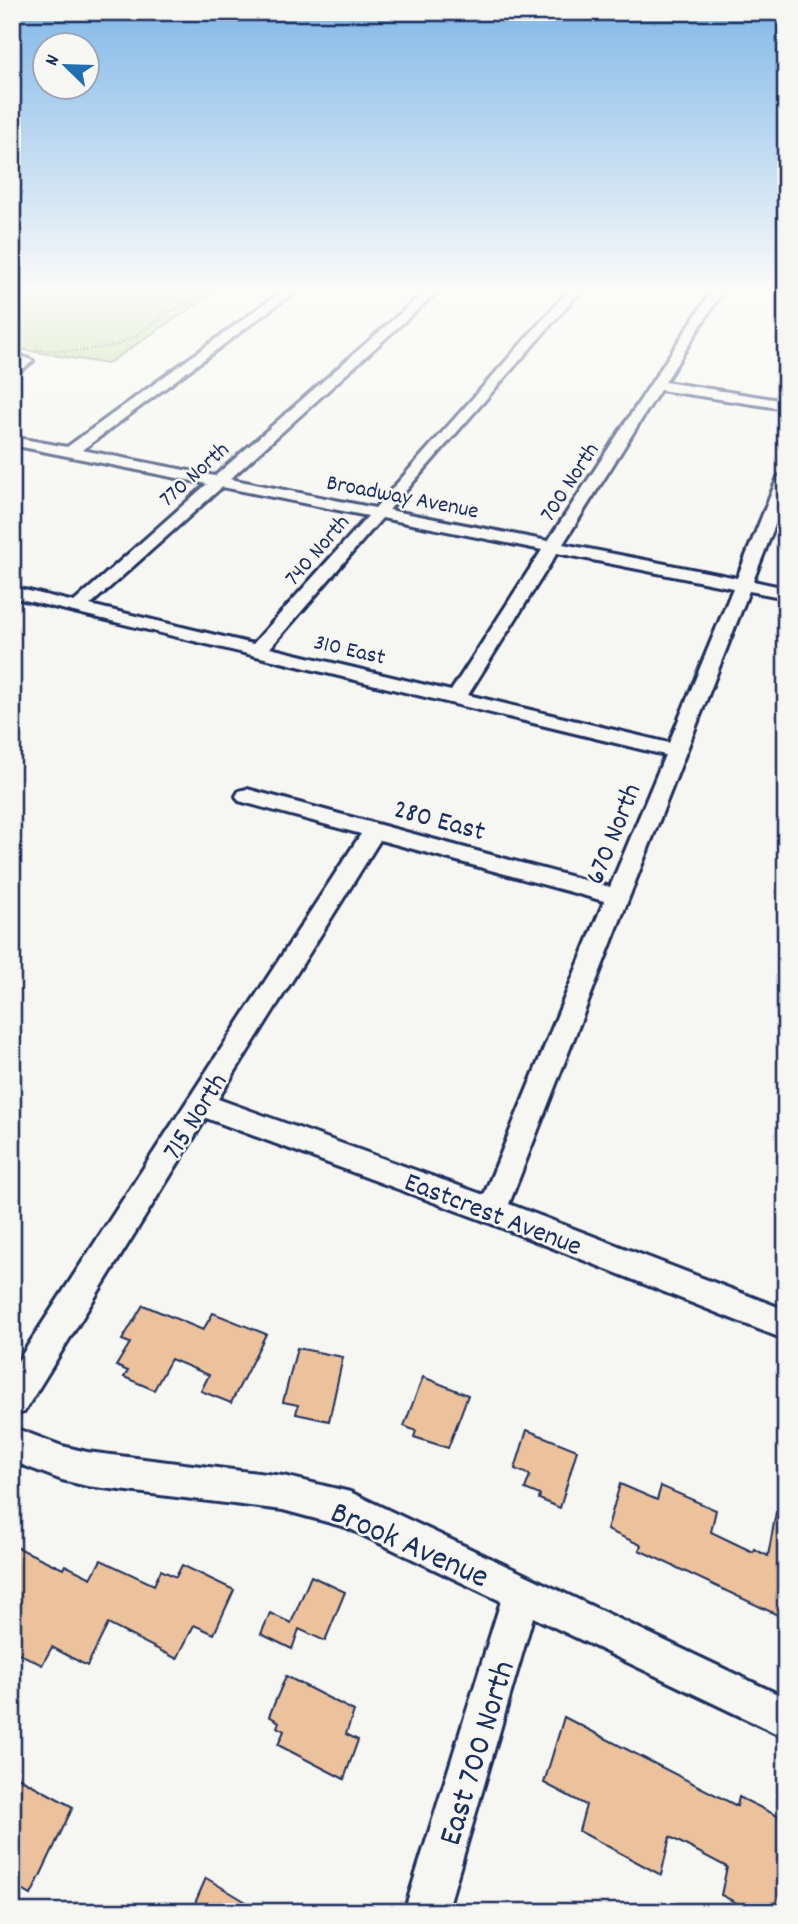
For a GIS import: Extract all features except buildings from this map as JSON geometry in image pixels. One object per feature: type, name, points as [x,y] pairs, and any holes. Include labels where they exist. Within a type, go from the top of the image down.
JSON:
[{"type":"street","points":[[70,452],[170,379]]},
{"type":"street","name":"770 North","points":[[76,608],[333,379]]},
{"type":"street","name":"740 North","points":[[257,651],[497,379]]},
{"type":"street","name":"700 North","points":[[456,698],[660,379]]},
{"type":"street","points":[[656,385],[786,405]]},
{"type":"street","name":"Broadway Avenue","points":[[12,441],[786,593]]},
{"type":"street","name":"670 North","points":[[492,1210],[786,477]]},
{"type":"street","name":"310 East","points":[[12,592],[676,751]]},
{"type":"street","name":"280 East","points":[[247,796],[618,897]]},
{"type":"street","name":"715 North","points":[[12,1400],[374,831]]},
{"type":"street","name":"Eastcrest Avenue","points":[[200,1104],[492,1210],[786,1325]]},
{"type":"street","name":"Brook Avenue","points":[[12,1444],[62,1463],[88,1469],[283,1493],[316,1500],[383,1525],[786,1719]]},
{"type":"street","name":"East 700 North","points":[[425,1912],[522,1592]]}]
